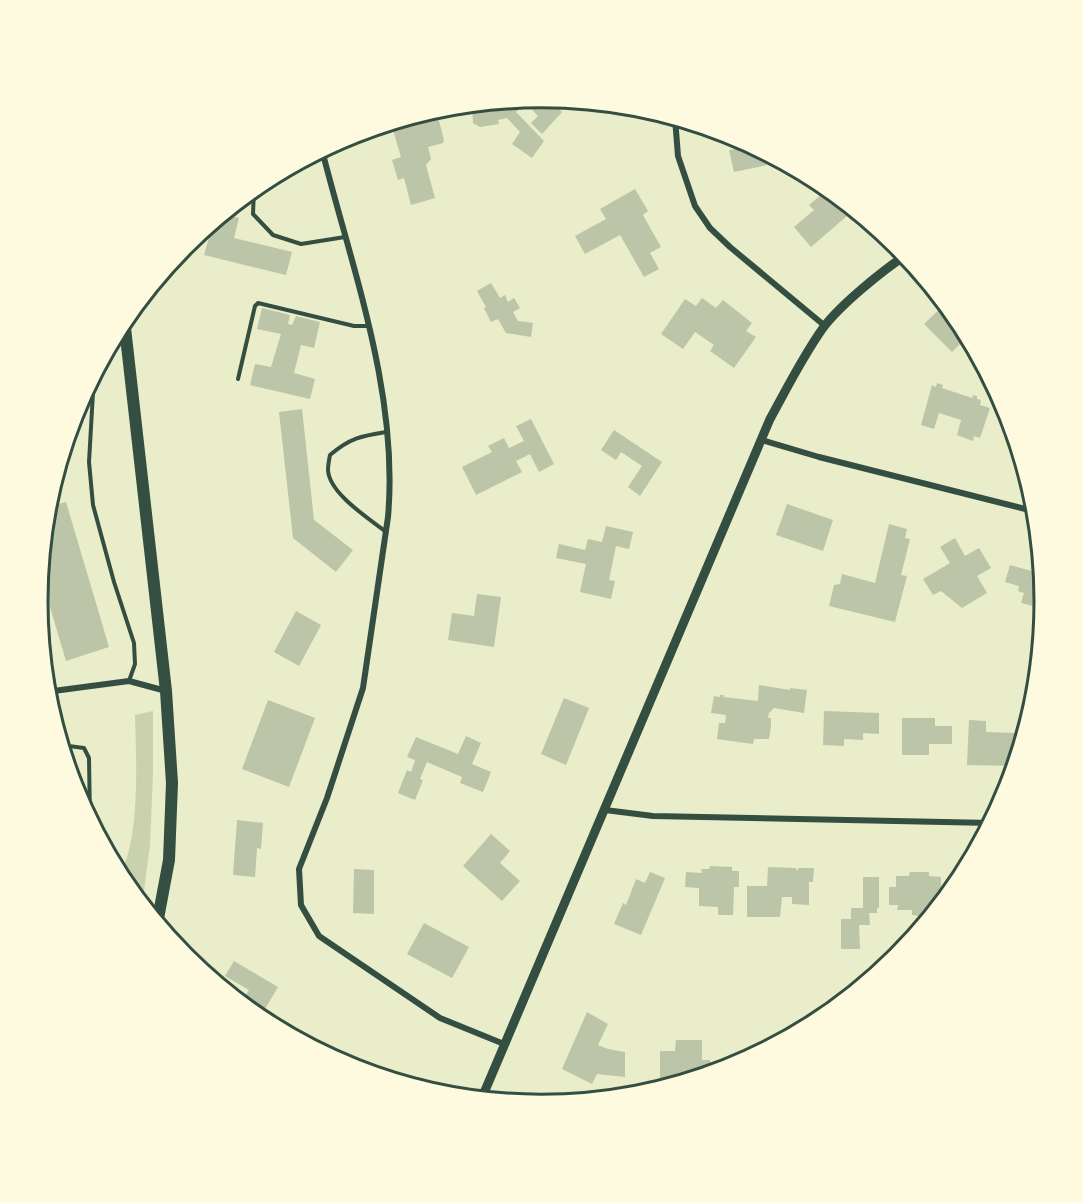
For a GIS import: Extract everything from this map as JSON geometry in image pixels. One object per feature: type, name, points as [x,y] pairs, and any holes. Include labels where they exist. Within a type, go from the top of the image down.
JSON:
[{"type":"main road","points":[[126,336],[166,691],[172,783],[169,860],[159,913]]},
{"type":"street","points":[[676,127],[678,156],[695,206],[705,220],[730,247],[825,326]]},
{"type":"street","points":[[324,158],[370,326],[387,431],[391,490],[363,688],[327,798],[299,868],[301,905],[319,936],[440,1018],[504,1044]]},
{"type":"street","points":[[484,1092],[762,440],[796,370],[825,326],[859,292],[898,261]]},
{"type":"street","points":[[762,440],[819,457],[1027,509]]},
{"type":"street","points":[[56,691],[129,681],[166,691]]},
{"type":"street","points":[[605,810],[653,816],[982,823]]},
{"type":"lane","points":[[254,201],[253,214],[273,235],[301,244],[345,237]]},
{"type":"lane","points":[[238,379],[255,306],[258,303],[354,326],[370,326]]},
{"type":"lane","points":[[93,398],[89,462],[93,505],[134,643],[135,664],[129,681]]},
{"type":"lane","points":[[386,532],[358,511],[337,491],[328,471],[330,455],[344,443],[358,436],[387,431]]},
{"type":"lane","points":[[70,746],[84,748],[89,758],[90,798]]},
{"type":"green space","points":[[153,711],[150,845],[144,893],[124,865],[131,842],[136,798],[135,715]]},
{"type":"building","points":[[531,108],[558,109],[562,112],[542,134],[531,123],[538,116]]},
{"type":"building","points":[[520,109],[516,112],[544,141],[532,158],[512,144],[520,132],[507,118],[498,120],[499,124],[480,127],[473,123],[472,113]]},
{"type":"building","points":[[438,119],[444,140],[443,143],[428,147],[431,159],[426,165],[435,198],[411,205],[404,178],[398,180],[392,160],[401,157],[393,131]]},
{"type":"building","points":[[736,149],[760,159],[767,165],[734,172],[729,150]]},
{"type":"building","points":[[635,189],[648,211],[643,215],[661,247],[650,253],[659,269],[644,277],[620,235],[585,254],[575,236],[606,219],[600,209]]},
{"type":"building","points":[[821,195],[854,219],[852,221],[847,216],[811,247],[794,227],[814,210],[809,205]]},
{"type":"building","points":[[233,216],[239,218],[234,238],[292,252],[286,275],[204,255],[209,237]]},
{"type":"building","points":[[491,283],[500,298],[505,295],[508,302],[514,298],[520,308],[513,312],[518,321],[533,323],[531,337],[506,333],[498,319],[491,322],[477,291]]},
{"type":"building","points":[[702,298],[716,308],[723,300],[752,323],[746,331],[756,337],[734,368],[710,351],[714,345],[695,332],[683,349],[661,334],[685,299],[696,306]]},
{"type":"building","points":[[262,308],[290,315],[288,324],[292,325],[296,316],[320,322],[314,348],[301,345],[294,373],[315,379],[310,399],[250,385],[255,364],[271,367],[281,334],[257,329]]},
{"type":"building","points":[[939,309],[961,343],[952,352],[924,324]]},
{"type":"building","points":[[937,383],[943,385],[942,388],[972,398],[973,395],[977,396],[977,399],[981,400],[980,405],[990,408],[980,438],[974,436],[973,441],[957,435],[961,420],[939,413],[934,429],[921,425],[932,385],[936,387]]},
{"type":"building","points":[[302,409],[314,520],[353,550],[336,572],[293,538],[279,412]]},
{"type":"building","points":[[531,419],[554,464],[539,472],[530,454],[516,461],[522,472],[476,495],[462,467],[492,452],[488,446],[504,438],[509,448],[524,441],[516,426]]},
{"type":"building","points":[[614,430],[662,462],[640,496],[628,487],[642,466],[621,452],[616,460],[601,450]]},
{"type":"building","points":[[66,502],[109,647],[66,661],[48,600],[52,537],[57,504]]},
{"type":"building","points":[[787,504],[833,520],[823,551],[776,535]]},
{"type":"building","points":[[889,524],[907,529],[905,538],[910,539],[901,575],[907,576],[895,622],[829,606],[834,585],[840,584],[842,574],[875,583]]},
{"type":"building","points":[[606,526],[633,532],[629,549],[616,546],[609,580],[615,581],[611,599],[580,592],[586,564],[556,558],[559,544],[585,550],[588,539],[602,542]]},
{"type":"building","points":[[955,538],[965,556],[979,548],[991,568],[977,576],[987,593],[962,608],[941,591],[933,595],[923,579],[950,563],[940,547]]},
{"type":"building","points":[[1010,565],[1034,572],[1035,606],[1021,603],[1024,593],[1018,591],[1019,586],[1005,582]]},
{"type":"building","points":[[477,594],[501,597],[494,647],[448,640],[452,613],[474,616]]},
{"type":"building","points":[[296,611],[321,625],[299,666],[274,652]]},
{"type":"building","points":[[759,685],[807,690],[804,713],[774,708],[768,718],[771,718],[769,739],[754,739],[753,744],[717,739],[719,723],[725,723],[726,715],[711,713],[714,696],[724,695],[723,697],[758,701]]},
{"type":"building","points":[[564,698],[589,708],[566,765],[541,754]]},
{"type":"building","points":[[268,700],[315,718],[289,787],[242,769]]},
{"type":"building","points":[[824,711],[879,713],[879,734],[863,733],[863,740],[844,739],[844,746],[823,745]]},
{"type":"building","points":[[902,718],[935,718],[935,726],[952,726],[952,744],[929,744],[929,755],[902,755]]},
{"type":"building","points":[[969,720],[986,721],[986,732],[1016,733],[1007,766],[967,765]]},
{"type":"building","points":[[466,736],[481,743],[472,764],[491,772],[483,792],[460,783],[462,777],[427,762],[415,800],[398,793],[407,770],[411,772],[415,760],[407,757],[416,737],[458,754]]},
{"type":"building","points":[[237,820],[263,823],[261,849],[257,848],[255,877],[233,875]]},
{"type":"building","points":[[491,834],[510,851],[500,863],[520,881],[502,901],[463,866]]},
{"type":"building","points":[[710,866],[732,867],[732,871],[739,871],[739,887],[734,887],[733,915],[718,915],[718,907],[699,906],[699,888],[685,887],[686,872],[702,873],[701,869],[709,869]]},
{"type":"building","points":[[768,867],[796,868],[796,870],[814,868],[813,882],[809,882],[809,905],[792,904],[792,897],[782,897],[780,917],[747,917],[747,886],[767,886]]},
{"type":"building","points":[[354,869],[374,870],[374,914],[353,913]]},
{"type":"building","points":[[650,872],[665,878],[641,935],[614,924],[623,903],[626,905],[636,879],[645,883]]},
{"type":"building","points":[[910,872],[929,872],[929,876],[941,877],[941,891],[920,918],[920,916],[912,915],[912,910],[897,910],[898,905],[889,905],[889,887],[896,887],[896,876],[909,876]]},
{"type":"building","points":[[863,877],[879,877],[879,908],[877,908],[877,913],[869,913],[870,925],[859,925],[860,949],[841,949],[841,919],[851,919],[851,908],[863,908]]},
{"type":"building","points":[[424,923],[469,947],[452,978],[407,954]]},
{"type":"building","points":[[234,961],[278,987],[264,1010],[245,996],[249,990],[225,976]]},
{"type":"building","points":[[587,1012],[608,1024],[598,1045],[625,1052],[625,1077],[597,1074],[592,1084],[562,1069]]},
{"type":"building","points":[[676,1040],[702,1040],[702,1060],[710,1060],[710,1065],[660,1080],[660,1051],[675,1051]]}]
